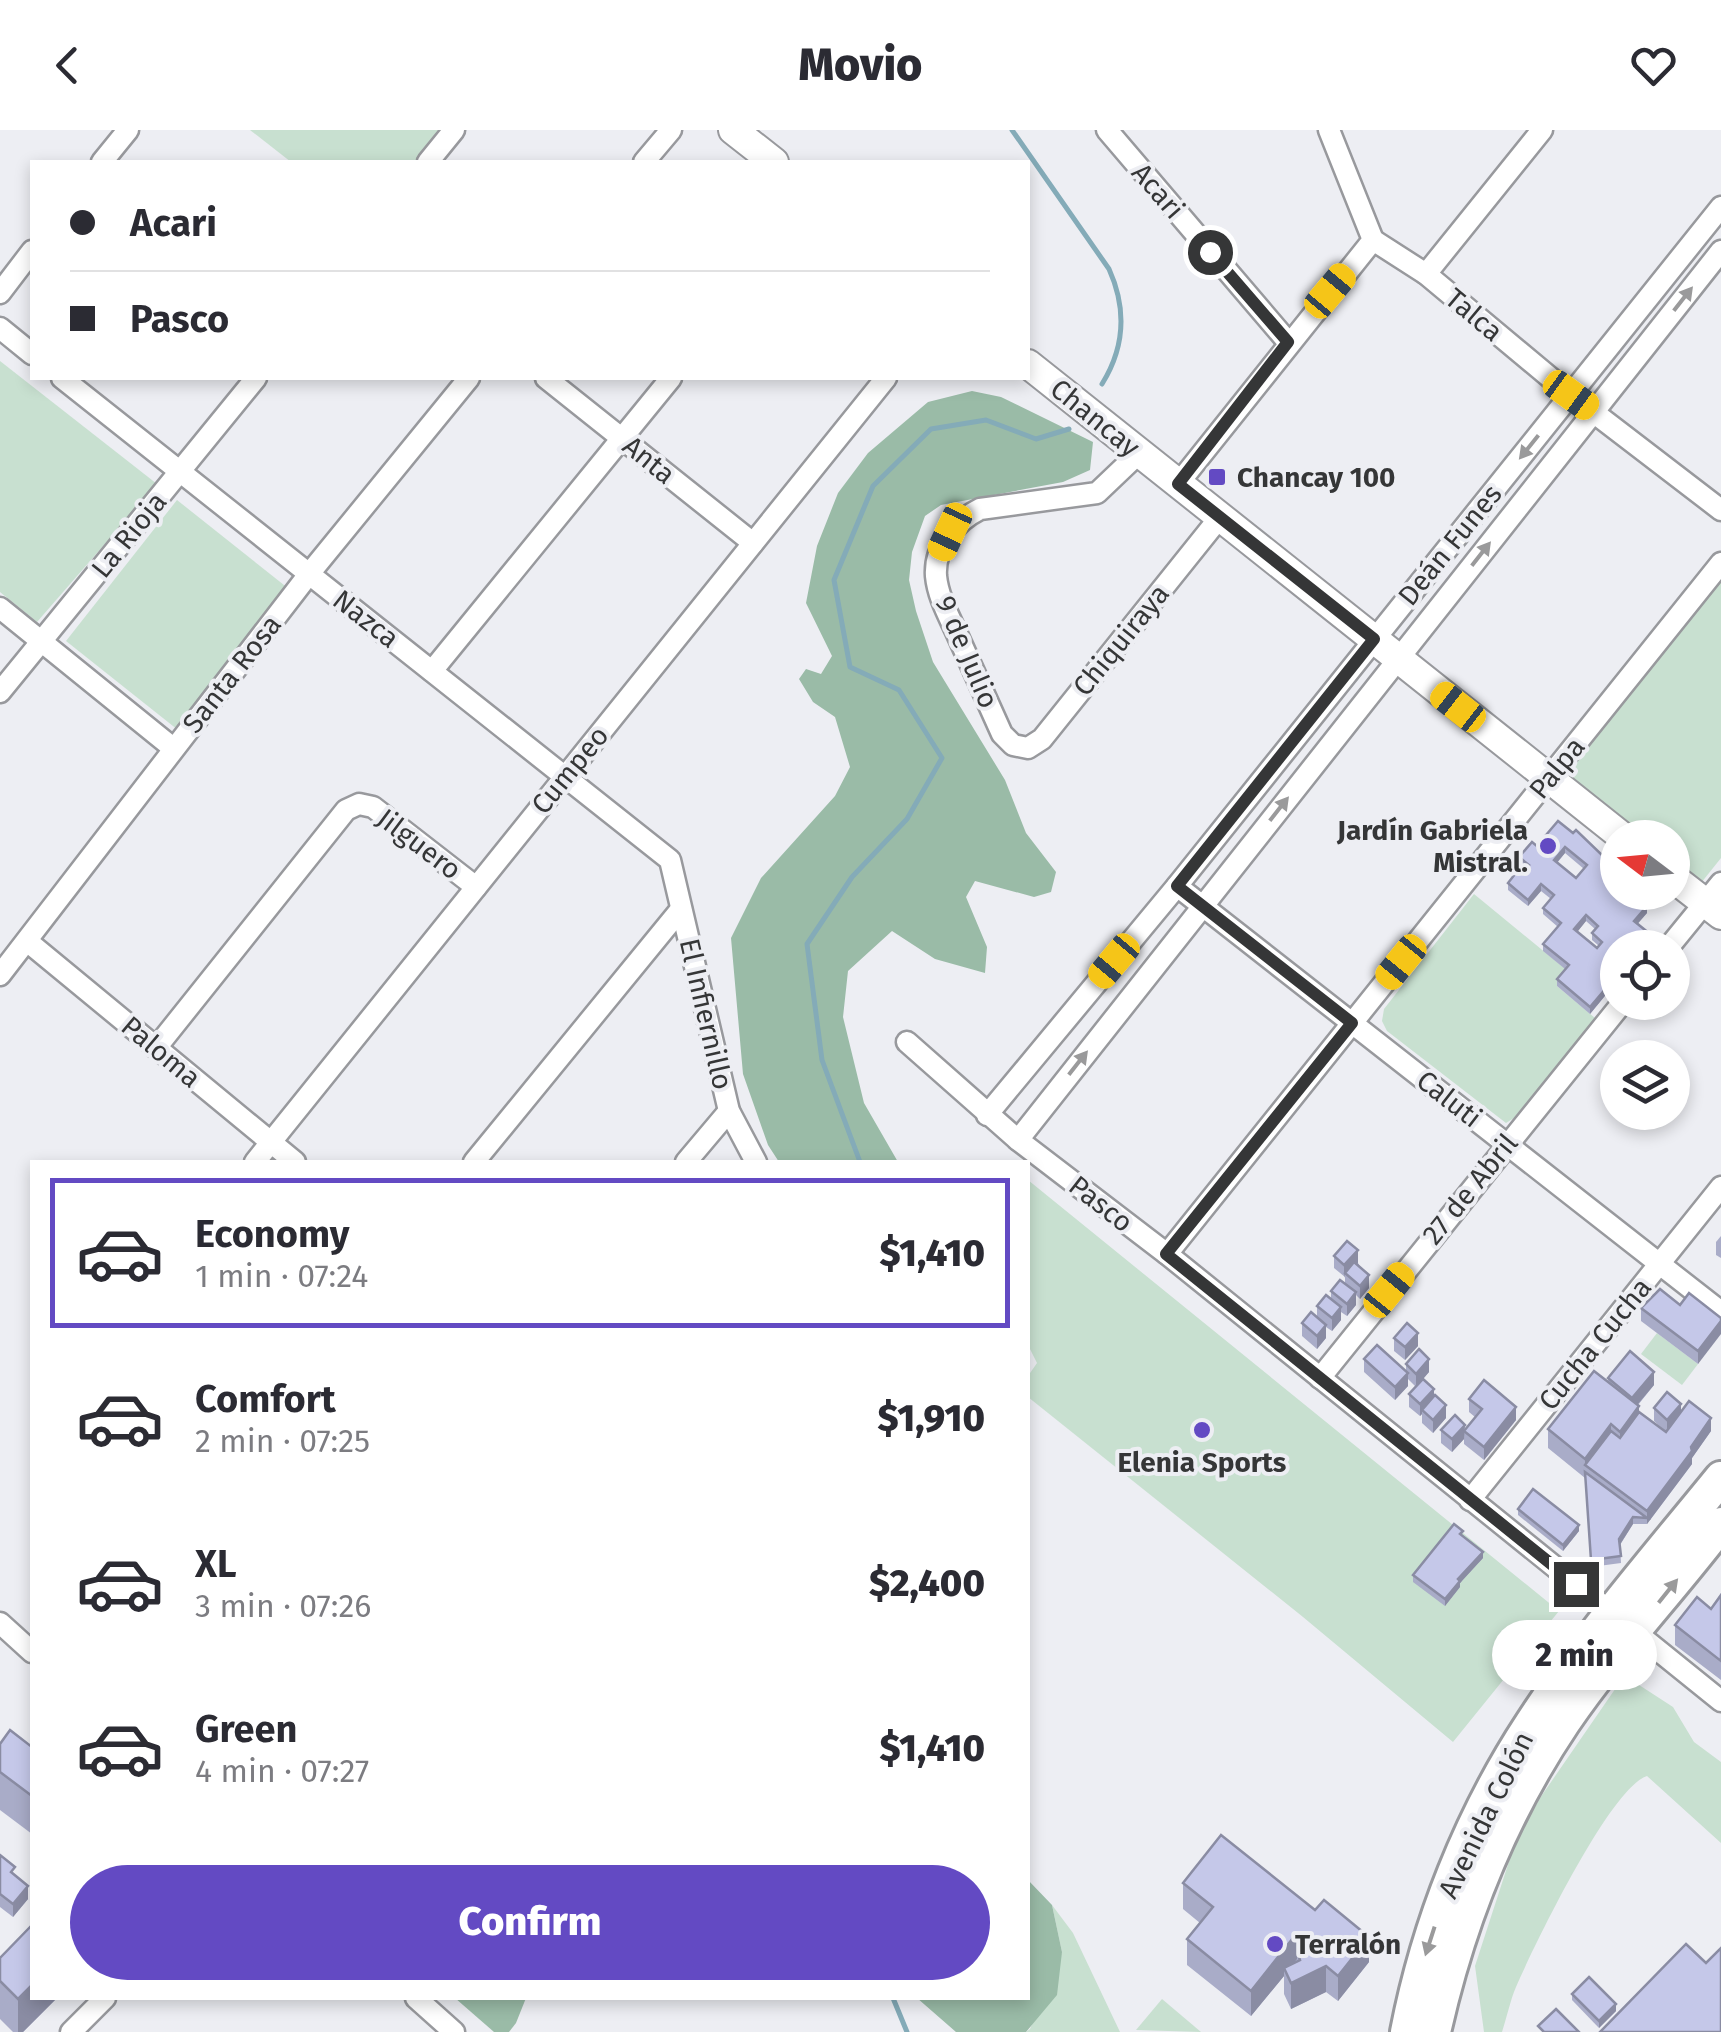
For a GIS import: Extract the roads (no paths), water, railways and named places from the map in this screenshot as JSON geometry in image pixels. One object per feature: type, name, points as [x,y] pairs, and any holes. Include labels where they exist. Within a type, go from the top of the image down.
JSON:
[{"type":"main road","points":[[746,134],[772,160]]},
{"type":"main road","name":"Chancay","points":[[1030,366],[1602,820]]},
{"type":"main road","points":[[1690,886],[1716,900]]},
{"type":"main road","name":"Avenida Colón","points":[[1434,2032],[1463,1924],[1508,1818],[1624,1623],[1721,1478]]},
{"type":"main road","name":"Avenida Colón","points":[[1406,2032],[1430,1937],[1478,1819],[1529,1726],[1721,1524]]},
{"type":"street","points":[[104,160],[128,130]]},
{"type":"street","points":[[430,160],[454,130]]},
{"type":"street","points":[[646,160],[671,130]]},
{"type":"street","name":"Acari","points":[[1107,130],[1288,342]]},
{"type":"street","points":[[1178,484],[1373,240],[1329,130]]},
{"type":"street","points":[[1426,274],[1542,130]]},
{"type":"street","name":"Deán Funes","points":[[987,1115],[1177,886],[1721,207]]},
{"type":"street","name":"Talca","points":[[1373,240],[1426,274],[1571,395],[1721,510]]},
{"type":"street","name":"Deán Funes","points":[[1018,1140],[1721,251]]},
{"type":"street","points":[[0,293],[30,254]]},
{"type":"street","points":[[0,328],[30,352]]},
{"type":"street","name":"Nazca","points":[[65,380],[670,860]]},
{"type":"street","name":"La Rioja","points":[[0,692],[254,380]]},
{"type":"street","name":"Santa Rosa","points":[[0,975],[309,574],[467,380]]},
{"type":"street","name":"Anta","points":[[548,380],[753,543]]},
{"type":"street","points":[[432,672],[669,380]]},
{"type":"street","name":"Cumpeo","points":[[257,1160],[884,380]]},
{"type":"street","name":"9 de Julio","points":[[1013,744],[1002,734],[941,598],[936,574],[939,555],[950,532],[964,517],[980,509],[1097,493],[1139,453]]},
{"type":"street","name":"Chiquiraya","points":[[1013,744],[1028,748],[1042,739],[1220,517]]},
{"type":"street","name":"Palpa","points":[[1166,1254],[1721,563]]},
{"type":"street","points":[[0,608],[173,748]]},
{"type":"street","name":"Jilguero","points":[[156,1048],[346,810],[359,804],[373,807],[476,888]]},
{"type":"street","name":"El Infiernillo","points":[[670,860],[729,1111],[755,1160]]},
{"type":"street","name":"Caluti","points":[[1177,886],[1721,1312]]},
{"type":"street","points":[[1686,930],[1716,900]]},
{"type":"street","points":[[476,1160],[681,909]]},
{"type":"street","name":"Paloma","points":[[27,941],[293,1160]]},
{"type":"street","name":"27 de Abril","points":[[1320,1378],[1607,1020]]},
{"type":"street","name":"Pasco","points":[[906,1042],[987,1115],[1166,1254],[1721,1701]]},
{"type":"street","points":[[688,1160],[729,1111]]},
{"type":"street","name":"Cucha Cucha","points":[[1470,1500],[1721,1187]]},
{"type":"street","points":[[0,1622],[30,1650]]},
{"type":"street","points":[[71,2032],[102,2000]]},
{"type":"street","points":[[418,2000],[454,2032]]},
{"type":"waterway","points":[[1012,130],[1109,269],[1115,284],[1121,328],[1115,356],[1102,384]]},
{"type":"waterway","points":[[859,1160],[822,1060],[807,944],[852,877],[907,819],[942,758],[899,690],[850,667],[834,580],[873,486],[931,429],[986,420],[1036,439],[1069,429]]},
{"type":"waterway","points":[[894,2000],[907,2032]]},
{"type":"place","name":"Chancay 100","points":[[1217,477]]},
{"type":"place","name":"Jardín Gabriela Mistral.","points":[[1548,846]]},
{"type":"place","name":"Elenia Sports","points":[[1202,1430]]},
{"type":"place","name":"Terralón","points":[[1275,1944]]}]
